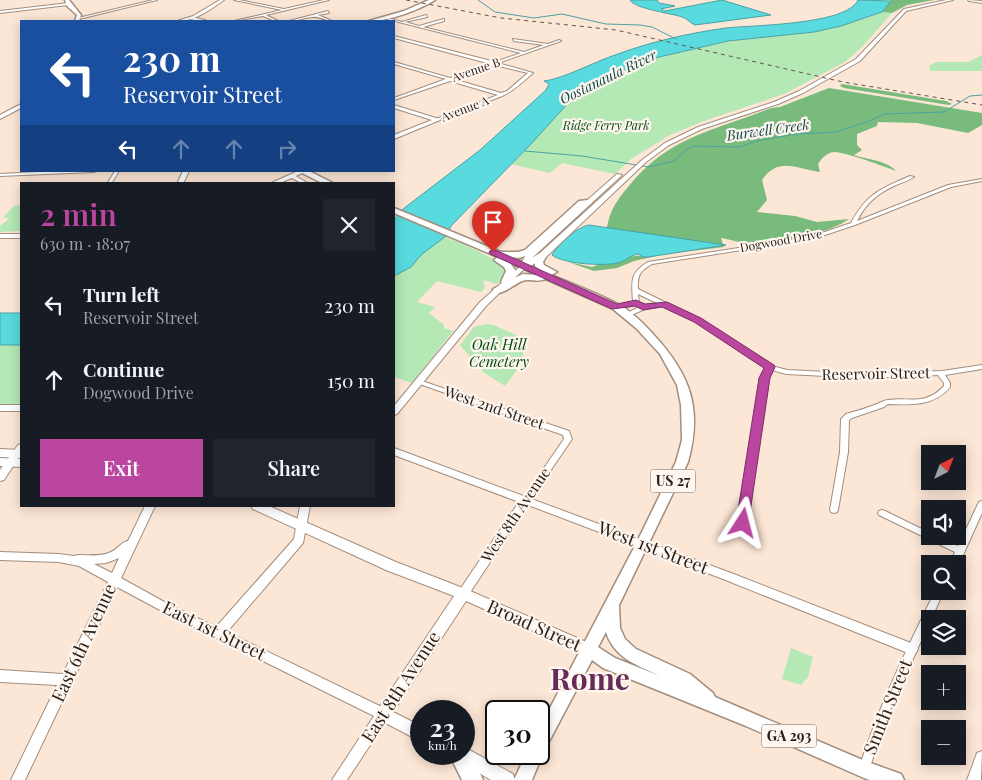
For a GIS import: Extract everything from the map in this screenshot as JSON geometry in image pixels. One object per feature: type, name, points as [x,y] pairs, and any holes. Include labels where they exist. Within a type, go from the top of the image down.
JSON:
[{"type":"main road","points":[[375,20],[412,10],[433,0]]},
{"type":"main road","points":[[524,266],[543,255],[639,159],[662,140],[691,127],[793,91],[853,58],[899,10],[940,0]]},
{"type":"main road","points":[[639,159],[683,135],[788,98],[854,64],[905,10],[951,0]]},
{"type":"main road","points":[[68,2],[76,11],[78,20]]},
{"type":"main road","points":[[0,117],[20,106]]},
{"type":"main road","points":[[305,172],[327,182]]},
{"type":"main road","points":[[524,266],[529,256],[588,202],[623,175]]},
{"type":"main road","points":[[495,253],[519,255],[528,252],[582,203],[588,202]]},
{"type":"main road","name":"US 27","points":[[395,210],[616,307],[649,334],[669,359],[681,379],[687,405],[688,440],[682,460],[644,544],[550,724]]},
{"type":"main road","points":[[468,242],[509,266],[511,271],[506,282]]},
{"type":"main road","points":[[543,255],[539,262],[544,269],[586,286],[605,302]]},
{"type":"main road","points":[[496,291],[524,277],[552,279]]},
{"type":"main road","points":[[0,453],[15,457]]},
{"type":"main road","name":"Broad Street","points":[[259,507],[391,566],[463,594],[588,650],[609,663],[714,705],[864,769],[895,780]]},
{"type":"main road","name":"East 8th Avenue","points":[[383,714],[463,594]]},
{"type":"main road","points":[[613,604],[611,627],[616,639],[624,649],[630,654],[684,679],[714,705]]},
{"type":"main road","name":"East 1st Street","points":[[383,714],[410,728]]},
{"type":"main road","points":[[475,762],[506,780]]},
{"type":"main road","points":[[465,765],[469,775],[474,780]]},
{"type":"main road","points":[[522,780],[530,765]]},
{"type":"main road","points":[[864,769],[882,780]]},
{"type":"street","points":[[78,20],[156,0]]},
{"type":"street","points":[[183,20],[191,18],[222,0]]},
{"type":"street","points":[[235,0],[285,10]]},
{"type":"street","points":[[240,20],[328,0]]},
{"type":"street","points":[[969,0],[982,2]]},
{"type":"street","points":[[0,12],[68,2]]},
{"type":"street","points":[[294,20],[328,12]]},
{"type":"street","points":[[309,14],[328,20]]},
{"type":"street","points":[[263,15],[275,20]]},
{"type":"street","points":[[400,22],[426,16]]},
{"type":"street","points":[[191,18],[200,20]]},
{"type":"street","points":[[384,18],[392,20]]},
{"type":"street","points":[[418,27],[443,20]]},
{"type":"street","points":[[395,21],[525,53]]},
{"type":"street","points":[[395,37],[496,63]]},
{"type":"street","points":[[514,40],[548,45]]},
{"type":"street","name":"Avenue B","points":[[395,98],[559,41]]},
{"type":"street","points":[[395,63],[503,95]]},
{"type":"street","name":"Avenue A","points":[[395,136],[503,95],[513,89],[530,73],[496,63]]},
{"type":"street","points":[[395,106],[437,120]]},
{"type":"street","points":[[0,175],[70,172]]},
{"type":"street","points":[[277,182],[301,172]]},
{"type":"street","points":[[292,176],[303,182]]},
{"type":"street","points":[[853,224],[872,196],[912,177]]},
{"type":"street","name":"Dogwood Drive","points":[[636,303],[635,273],[638,268],[650,262],[812,238],[950,186],[982,180]]},
{"type":"street","points":[[0,236],[20,236]]},
{"type":"street","points":[[395,411],[483,304],[524,266]]},
{"type":"street","name":"Reservoir Street","points":[[635,290],[697,320],[770,367],[792,374],[868,376],[940,373],[982,366]]},
{"type":"street","points":[[616,307],[636,303],[643,307]]},
{"type":"street","points":[[627,315],[643,307],[664,304]]},
{"type":"street","points":[[743,523],[764,378],[770,367]]},
{"type":"street","points":[[834,510],[844,452],[845,419],[886,402],[928,400],[947,387],[947,383],[940,373]]},
{"type":"street","name":"West 2nd Street","points":[[419,382],[566,433],[568,436]]},
{"type":"street","points":[[0,408],[20,408]]},
{"type":"street","name":"West 8th Avenue","points":[[463,594],[568,436]]},
{"type":"street","name":"West 1st Street","points":[[395,450],[644,544],[912,649]]},
{"type":"street","points":[[0,477],[15,457]]},
{"type":"street","points":[[958,555],[982,504]]},
{"type":"street","name":"East 6th Avenue","points":[[18,780],[68,680],[113,580],[150,507]]},
{"type":"street","points":[[218,633],[299,540],[305,507]]},
{"type":"street","points":[[882,514],[960,551]]},
{"type":"street","points":[[72,559],[106,559],[116,556],[141,526]]},
{"type":"street","name":"East 1st Street","points":[[0,556],[72,559],[81,562],[218,633],[383,714]]},
{"type":"street","name":"Smith Street","points":[[864,769],[870,749],[912,649],[936,600]]},
{"type":"street","points":[[0,676],[68,680]]},
{"type":"street","name":"East 8th Avenue","points":[[339,780],[383,714]]},
{"type":"street","points":[[974,780],[982,758]]},
{"type":"green space","points":[[891,0],[934,0],[907,5],[892,13],[882,12]]},
{"type":"green space","name":"Ridge Ferry Park","points":[[882,12],[892,13],[862,47],[845,62],[784,94],[704,121],[670,135],[631,159],[615,174],[562,163],[550,173],[511,164],[555,115],[575,97],[603,81],[640,64],[660,57],[719,43],[852,23]]},
{"type":"green space","points":[[982,55],[982,71],[930,71],[929,66],[936,62],[969,62]]},
{"type":"green space","points":[[842,84],[946,101],[952,104],[844,88],[840,86]]},
{"type":"green space","points":[[829,88],[982,113],[982,125],[968,133],[917,123],[878,122],[877,126],[857,134],[857,145],[862,150],[854,155],[882,162],[896,171],[834,152],[826,155],[818,164],[820,172],[781,166],[768,173],[762,180],[767,200],[757,212],[795,216],[817,222],[849,219],[830,229],[790,240],[755,244],[721,238],[724,247],[665,254],[634,261],[617,268],[594,271],[568,262],[592,267],[617,258],[644,255],[597,231],[607,227],[614,205],[620,196],[660,156],[694,137]]},
{"type":"green space","points":[[20,205],[20,231],[0,232],[0,226],[10,218],[3,218],[14,206]]},
{"type":"green space","points":[[425,229],[465,245],[506,265],[507,276],[497,284],[483,280],[485,288],[481,292],[437,281],[417,302],[435,307],[429,313],[444,325],[444,328],[453,331],[412,383],[395,377],[395,251]]},
{"type":"green space","name":"Oak Hill Cemetery","points":[[486,324],[494,325],[522,338],[522,359],[518,369],[505,386],[483,372],[460,345],[474,327]]},
{"type":"green space","points":[[0,327],[20,327],[20,406],[0,405]]},
{"type":"green space","points":[[791,648],[813,657],[808,677],[801,685],[782,679]]},
{"type":"water","points":[[630,0],[657,0],[659,3],[675,6],[661,9],[665,11],[722,0],[771,15],[695,25],[682,17],[639,6]]},
{"type":"water","name":"Oostanaula River","points":[[858,0],[891,1],[882,12],[841,26],[814,32],[728,41],[655,58],[624,70],[590,88],[570,101],[451,226],[446,236],[421,255],[411,267],[395,275],[395,219],[403,209],[480,150],[546,90],[549,84],[544,81],[552,80],[628,50],[684,35],[726,28],[819,19],[850,8]]},
{"type":"water","points":[[589,225],[726,245],[648,257],[643,257],[639,254],[614,264],[585,264],[565,261],[552,255],[568,237],[584,226]]},
{"type":"water","points":[[0,313],[20,313],[20,345],[0,345]]},
{"type":"waterway","points":[[478,0],[495,12],[534,18],[562,14],[606,24],[640,25],[652,27],[676,39]]},
{"type":"waterway","name":"Burwell Creek","points":[[525,151],[582,156],[649,167],[674,161],[686,150],[694,146],[740,147],[756,141],[797,134],[836,132],[867,122],[884,114],[944,112],[970,96],[982,95]]},
{"type":"railway","points":[[406,0],[501,18],[616,30],[843,82],[982,105]]},
{"type":"district","name":"Rome","points":[[590,680]]},
{"type":"route","points":[[493,252],[616,307],[636,303],[643,307],[664,304],[697,320],[753,358],[770,367],[764,378],[743,523]]}]
